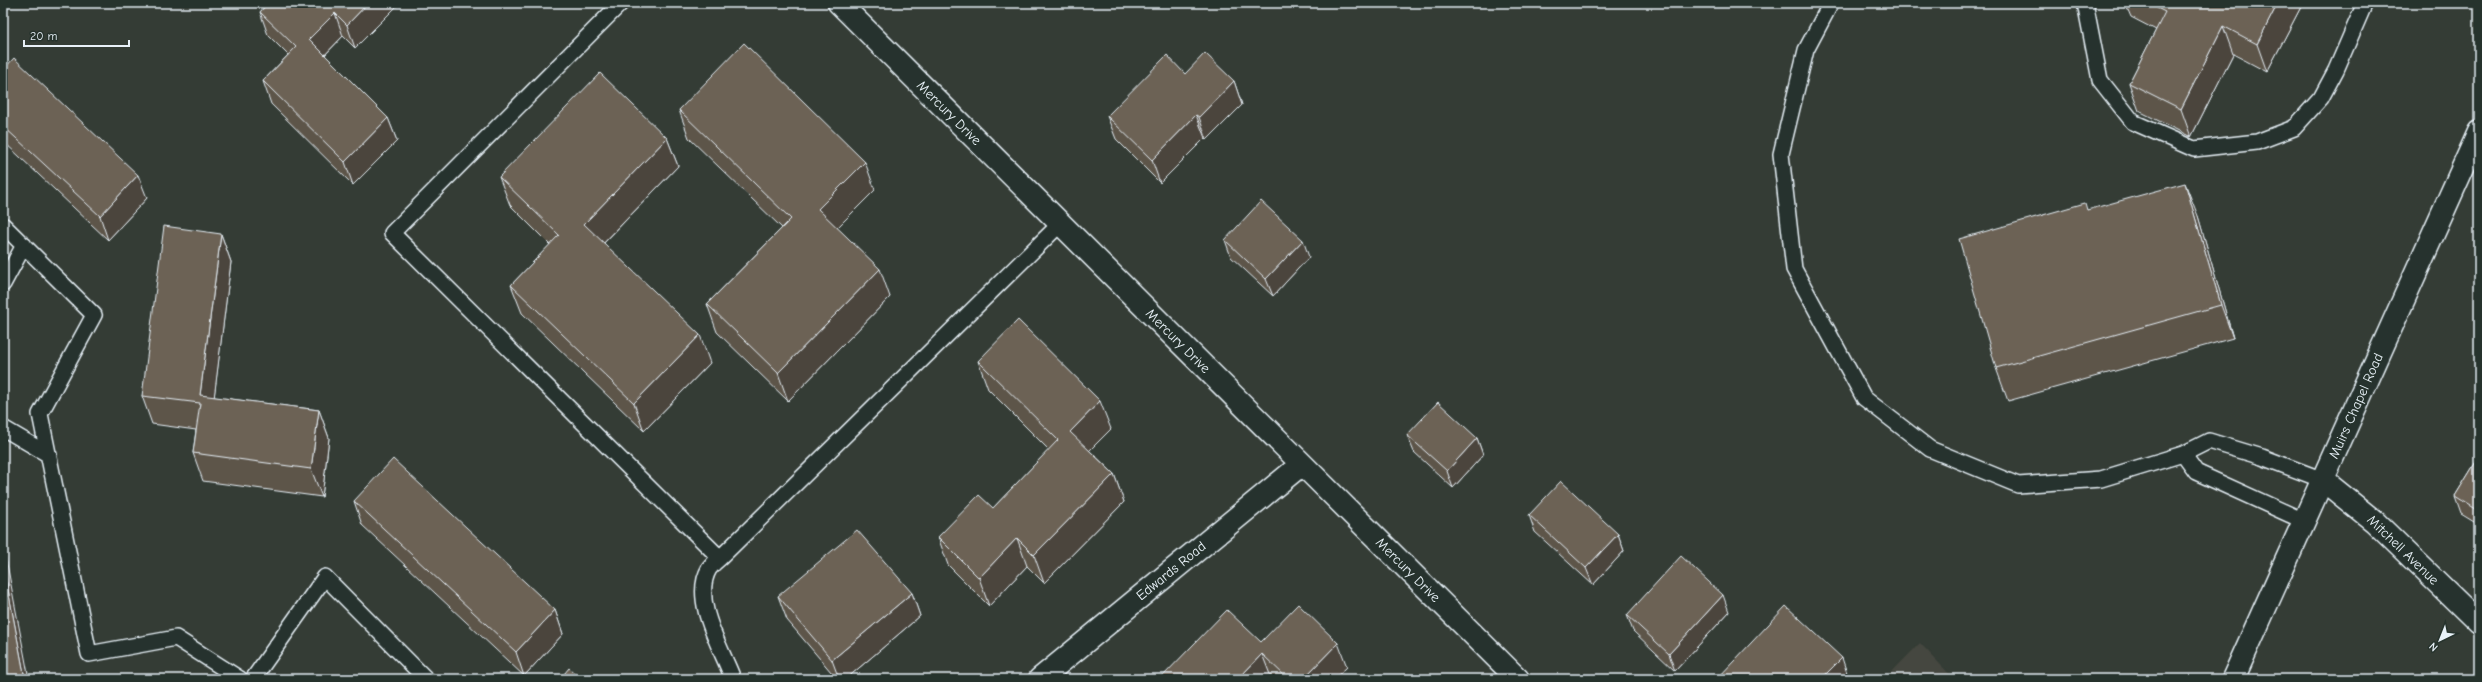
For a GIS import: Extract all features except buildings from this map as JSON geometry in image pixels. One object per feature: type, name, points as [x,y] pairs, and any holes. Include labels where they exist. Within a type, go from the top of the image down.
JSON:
[{"type":"street","name":"Mercury Drive","points":[[839,3],[1518,679]]},
{"type":"street","name":"Muirs Chapel Road","points":[[2233,679],[2479,132]]},
{"type":"street","name":"Edwards Road","points":[[1040,679],[1302,464]]},
{"type":"street","name":"Mitchell Avenue","points":[[2323,480],[2375,522],[2479,623]]},
{"type":"lane","points":[[621,3],[392,233],[720,558]]},
{"type":"lane","points":[[1831,3],[1806,50],[1781,154],[1794,268],[1864,398],[1930,449],[2018,485],[2101,479],[2183,454],[2209,441],[2262,457],[2323,480]]},
{"type":"lane","points":[[2085,3],[2100,80],[2133,122],[2194,149],[2257,142],[2294,128],[2321,98],[2336,70],[2365,3]]},
{"type":"lane","points":[[733,679],[704,604],[703,593],[709,570],[1060,224]]},
{"type":"lane","points":[[3,225],[94,315],[40,414],[89,654],[176,638],[240,679]]},
{"type":"lane","points":[[3,284],[24,245]]},
{"type":"lane","points":[[3,428],[49,455]]},
{"type":"lane","points":[[2183,454],[2196,472],[2304,521]]},
{"type":"lane","points":[[253,679],[324,577],[426,679]]},
{"type":"shaded area","points":[[1920,643],[1954,679],[1885,679]]}]
